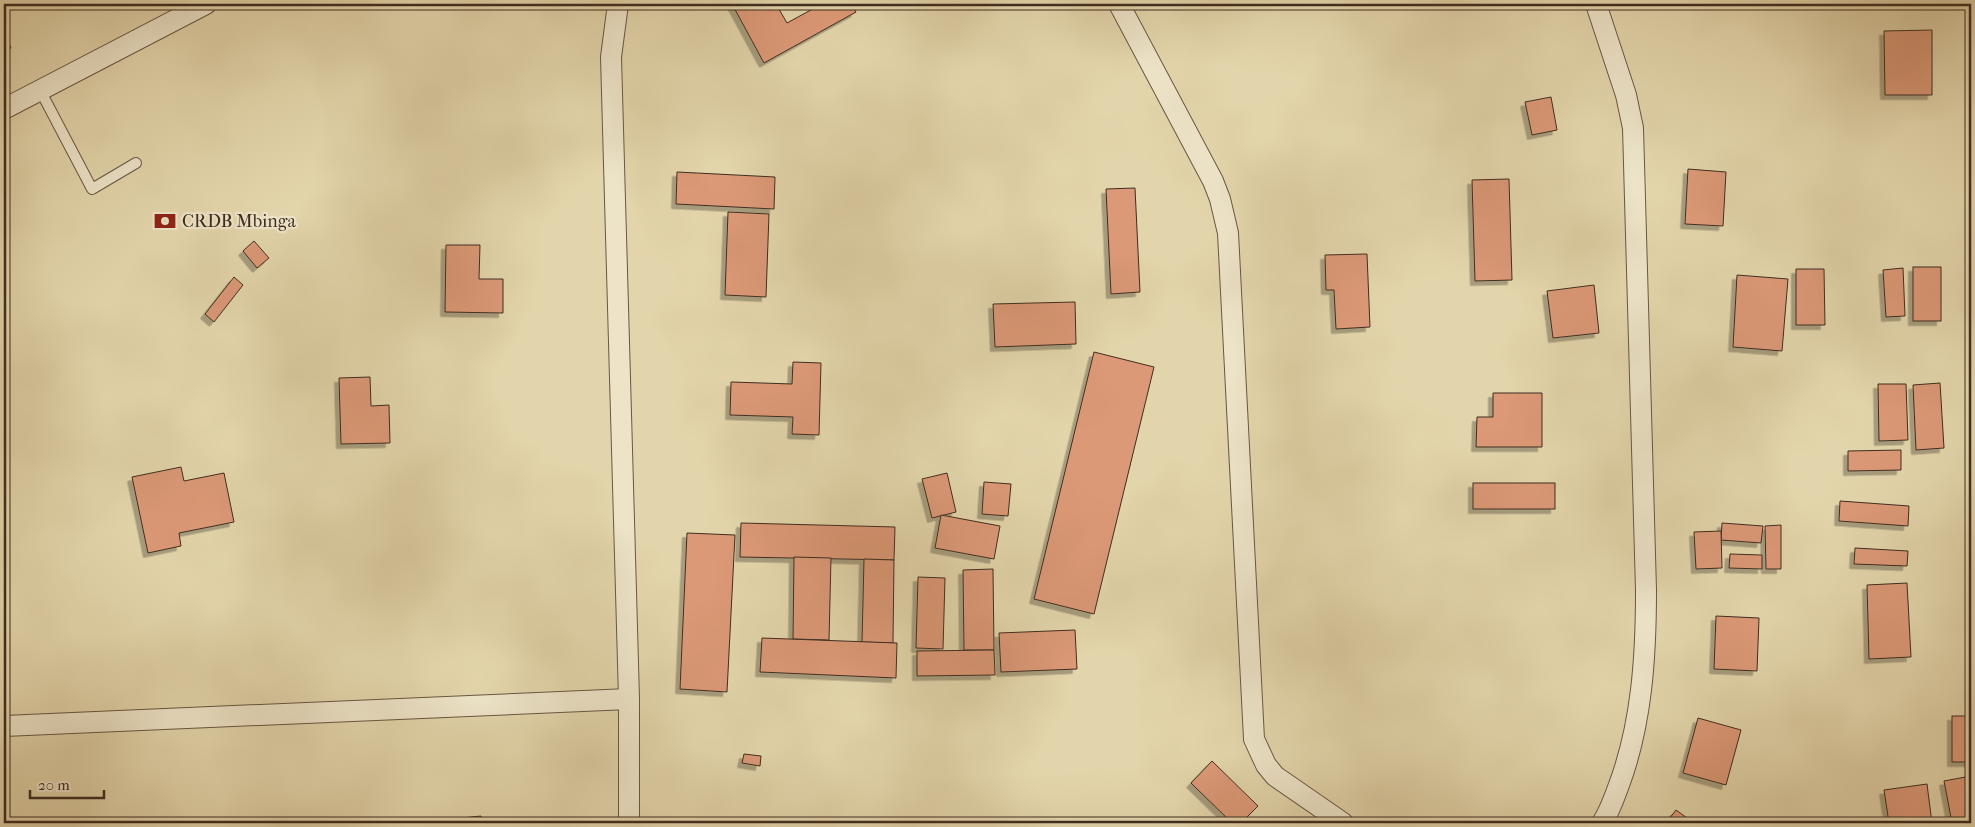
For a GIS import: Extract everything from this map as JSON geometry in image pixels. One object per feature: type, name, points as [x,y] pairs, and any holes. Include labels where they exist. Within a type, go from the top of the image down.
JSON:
[{"type":"street","points":[[4,109],[206,4]]},
{"type":"street","points":[[618,4],[611,57],[629,699],[629,823]]},
{"type":"street","points":[[1119,4],[1214,181],[1226,219],[1230,263],[1254,739],[1266,765],[1275,776],[1343,823]]},
{"type":"street","points":[[1596,4],[1626,95],[1633,128],[1646,600],[1646,640],[1642,683],[1631,749],[1608,814],[1602,823]]},
{"type":"street","points":[[4,726],[629,699]]},
{"type":"lane","points":[[40,90],[92,189],[136,163]]},
{"type":"building","points":[[732,4],[776,4],[787,23],[820,4],[851,4],[856,12],[764,63]]},
{"type":"building","points":[[1932,30],[1932,95],[1885,95],[1884,31]]},
{"type":"building","points":[[4,33],[11,48],[4,51]]},
{"type":"building","points":[[1551,97],[1557,130],[1532,135],[1525,102]]},
{"type":"building","points":[[1688,169],[1726,172],[1723,226],[1685,224]]},
{"type":"building","points":[[677,172],[775,177],[774,209],[676,204]]},
{"type":"building","points":[[1509,179],[1512,280],[1475,281],[1472,180]]},
{"type":"building","points":[[1135,188],[1140,292],[1111,294],[1106,189]]},
{"type":"building","points":[[728,212],[769,214],[766,297],[725,295]]},
{"type":"building","points":[[254,241],[269,258],[257,268],[243,251]]},
{"type":"building","points":[[446,245],[480,245],[479,279],[503,279],[503,313],[445,312]]},
{"type":"building","points":[[1367,254],[1370,327],[1336,329],[1334,290],[1326,290],[1325,255]]},
{"type":"building","points":[[1913,267],[1941,267],[1941,321],[1913,321]]},
{"type":"building","points":[[1903,268],[1905,316],[1886,317],[1883,270]]},
{"type":"building","points":[[1796,269],[1824,269],[1825,325],[1796,325]]},
{"type":"building","points":[[1737,275],[1788,279],[1782,351],[1733,347]]},
{"type":"building","points":[[234,277],[243,285],[214,322],[205,314]]},
{"type":"building","points":[[1594,285],[1599,333],[1553,338],[1547,291]]},
{"type":"building","points":[[1075,302],[1076,344],[995,347],[993,304]]},
{"type":"building","points":[[1094,352],[1154,367],[1094,614],[1034,599]]},
{"type":"building","points":[[793,362],[821,363],[819,435],[792,434],[793,417],[730,415],[731,382],[792,384]]},
{"type":"building","points":[[370,377],[371,406],[389,405],[390,443],[341,444],[339,378]]},
{"type":"building","points":[[1940,383],[1944,448],[1916,450],[1913,385]]},
{"type":"building","points":[[1878,384],[1906,384],[1908,440],[1879,441]]},
{"type":"building","points":[[1493,393],[1542,393],[1542,447],[1476,447],[1477,417],[1493,417]]},
{"type":"building","points":[[1901,450],[1901,470],[1848,471],[1848,451]]},
{"type":"building","points":[[181,467],[184,481],[224,473],[234,522],[179,533],[181,546],[148,553],[132,477]]},
{"type":"building","points":[[947,473],[956,512],[932,518],[922,479]]},
{"type":"building","points":[[984,482],[1011,484],[1008,516],[982,514]]},
{"type":"building","points":[[1473,483],[1555,483],[1555,509],[1473,509]]},
{"type":"building","points":[[1840,501],[1909,506],[1908,526],[1839,521]]},
{"type":"building","points":[[941,515],[1000,526],[994,559],[935,548]]},
{"type":"building","points":[[741,523],[895,527],[894,560],[740,557]]},
{"type":"building","points":[[1722,523],[1763,526],[1761,543],[1721,540]]},
{"type":"building","points":[[1781,525],[1781,569],[1766,569],[1765,526]]},
{"type":"building","points":[[1721,531],[1722,568],[1696,569],[1694,532]]},
{"type":"building","points":[[687,533],[735,535],[727,692],[680,689]]},
{"type":"building","points":[[1855,548],[1908,551],[1907,566],[1854,564]]},
{"type":"building","points":[[1730,554],[1762,555],[1762,569],[1729,568]]},
{"type":"building","points":[[794,557],[831,558],[829,640],[793,639]]},
{"type":"building","points":[[864,559],[894,560],[893,643],[862,642]]},
{"type":"building","points":[[993,569],[994,650],[964,650],[963,570]]},
{"type":"building","points":[[918,577],[945,578],[943,649],[916,648]]},
{"type":"building","points":[[1907,583],[1911,657],[1869,659],[1867,585]]},
{"type":"building","points":[[1716,616],[1759,618],[1757,671],[1714,669]]},
{"type":"building","points":[[1075,630],[1077,669],[1001,672],[999,633]]},
{"type":"building","points":[[762,638],[897,643],[896,678],[760,672]]},
{"type":"building","points":[[994,650],[995,675],[917,676],[917,651]]},
{"type":"building","points":[[1952,716],[1971,716],[1971,762],[1952,762]]},
{"type":"building","points":[[1698,718],[1741,730],[1726,785],[1683,773]]},
{"type":"building","points":[[744,754],[761,756],[760,766],[742,763]]},
{"type":"building","points":[[1212,761],[1258,806],[1241,823],[1232,823],[1191,783]]},
{"type":"building","points":[[1971,776],[1971,823],[1952,823],[1944,781]]},
{"type":"building","points":[[1927,784],[1932,823],[1889,823],[1884,790]]},
{"type":"building","points":[[1676,810],[1694,823],[1666,823]]},
{"type":"building","points":[[481,816],[482,823],[434,823],[433,821]]},
{"type":"place","name":"CRDB Mbinga","points":[[165,221]]}]
